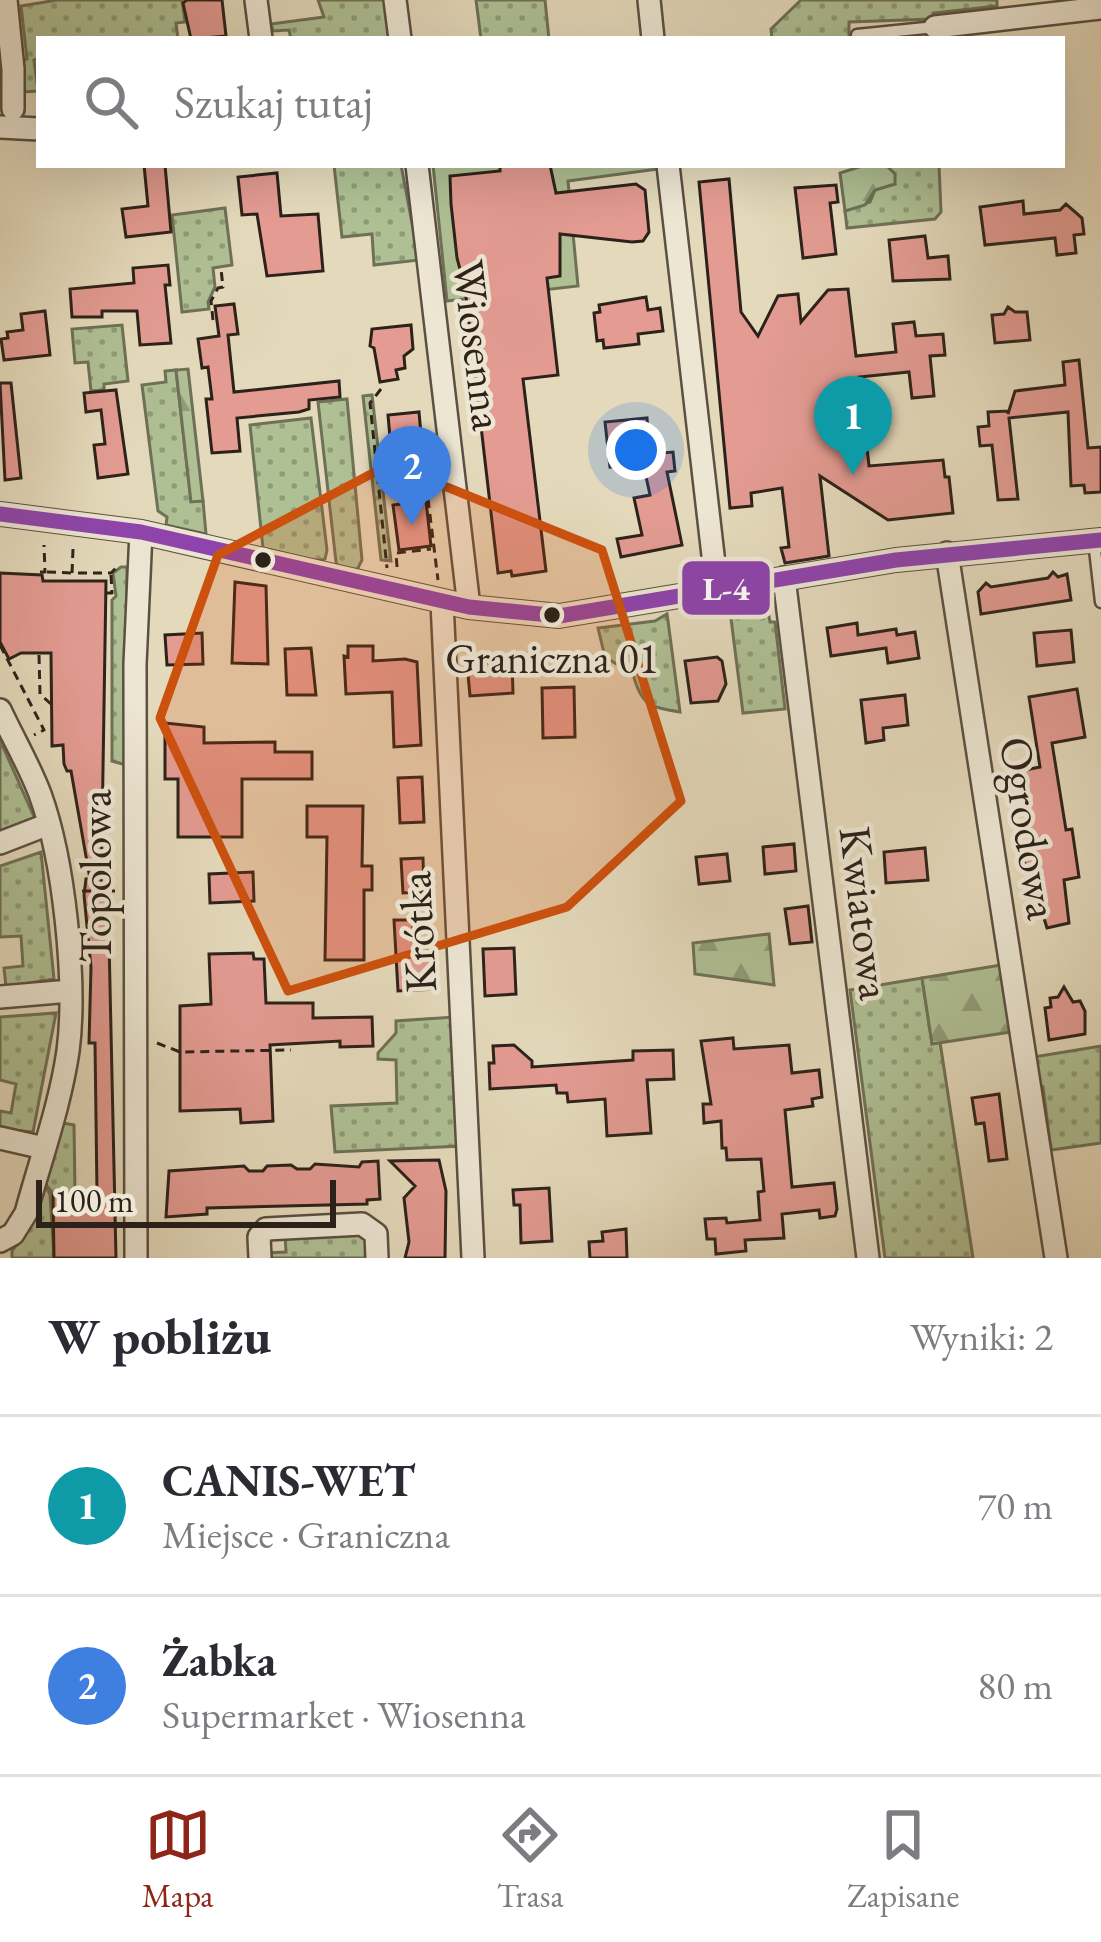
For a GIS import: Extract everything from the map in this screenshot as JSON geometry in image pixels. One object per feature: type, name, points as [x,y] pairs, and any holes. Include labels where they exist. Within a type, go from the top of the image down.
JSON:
[{"type":"street","points":[[6,0],[13,69],[6,118],[36,127]]},
{"type":"street","points":[[256,0],[261,36]]},
{"type":"street","points":[[395,0],[400,36]]},
{"type":"street","points":[[649,0],[653,33]]},
{"type":"street","points":[[936,33],[1101,8]]},
{"type":"street","name":"Wiosenna","points":[[417,168],[469,607]]},
{"type":"street","points":[[668,168],[717,590]]},
{"type":"street","points":[[0,514],[140,532],[520,615],[574,616],[947,553],[1097,540]]},
{"type":"street","name":"Topolowa","points":[[136,1258],[135,641],[140,532]]},
{"type":"street","name":"Ogrodowa","points":[[947,553],[1056,1258]]},
{"type":"street","name":"Kwiatowa","points":[[784,578],[868,1258]]},
{"type":"street","name":"Krótka","points":[[440,596],[473,1258]]},
{"type":"street","points":[[0,710],[49,824],[70,992],[68,1053],[26,1213],[13,1234],[0,1241]]},
{"type":"street","points":[[0,843],[49,824]]},
{"type":"street","points":[[0,997],[70,992]]},
{"type":"street","points":[[0,1138],[44,1148]]},
{"type":"street","points":[[260,1258],[259,1237],[266,1229],[362,1224],[376,1234],[377,1258]]},
{"type":"lane","points":[[857,34],[936,33]]},
{"type":"lane","points":[[1097,540],[1101,602]]},
{"type":"path","points":[[213,320],[211,301],[223,287],[221,268]]},
{"type":"path","points":[[381,389],[370,403],[386,561]]},
{"type":"path","points":[[428,499],[440,596]]},
{"type":"path","points":[[44,545],[42,572],[111,573],[123,561]]},
{"type":"path","points":[[72,573],[73,549]]},
{"type":"path","points":[[398,576],[396,553],[434,549]]},
{"type":"path","points":[[106,593],[112,593],[111,573]]},
{"type":"path","points":[[0,645],[44,730],[16,744]]},
{"type":"path","points":[[39,655],[40,694],[51,704]]},
{"type":"path","points":[[29,701],[40,694]]},
{"type":"path","points":[[60,891],[134,892]]},
{"type":"path","points":[[152,1041],[180,1052],[291,1050]]},
{"type":"highlighted area","points":[[390,464],[602,550],[681,801],[567,907],[288,991],[160,718],[218,555]]},
{"type":"green space","points":[[57,0],[182,0],[185,22],[176,23],[178,36],[36,36],[36,91],[23,92],[21,61],[27,59],[21,6]]},
{"type":"green space","points":[[318,0],[385,0],[390,36],[290,36],[289,30],[273,31],[271,24],[324,17]]},
{"type":"green space","points":[[476,0],[545,0],[549,36],[481,36]]},
{"type":"green space","points":[[801,0],[997,0],[997,6],[933,13],[933,19],[849,22],[849,36],[772,36],[771,29]]},
{"type":"green space","points":[[334,168],[402,168],[419,260],[374,265],[372,234],[342,237]]},
{"type":"green space","points":[[433,168],[658,168],[568,181],[578,286],[447,301]]},
{"type":"green space","points":[[888,168],[939,168],[941,212],[935,219],[847,228],[845,211],[870,202],[875,190],[895,184]]},
{"type":"green space","points":[[889,168],[895,184],[875,190],[865,205],[845,211],[840,173]]},
{"type":"green space","points":[[225,208],[232,265],[213,268],[215,287],[209,309],[182,312],[172,215]]},
{"type":"green space","points":[[122,325],[128,381],[91,391],[88,362],[75,363],[72,329]]},
{"type":"green space","points":[[188,369],[203,501],[191,502],[176,370]]},
{"type":"green space","points":[[176,370],[191,501],[203,501],[206,534],[166,525],[167,517],[158,511],[142,385],[166,382],[165,371]]},
{"type":"green space","points":[[372,395],[391,561],[381,560],[363,396]]},
{"type":"green space","points":[[347,399],[362,560],[356,572],[336,562],[318,402]]},
{"type":"green space","points":[[311,418],[327,550],[325,559],[316,561],[263,548],[250,425]]},
{"type":"green space","points":[[127,567],[126,765],[112,761],[113,573]]},
{"type":"green space","points":[[756,598],[767,605],[770,622],[775,622],[785,709],[743,713],[729,603]]},
{"type":"green space","points":[[667,614],[680,712],[643,698],[633,674],[605,657],[598,628],[655,621]]},
{"type":"green space","points":[[0,740],[35,819],[0,836]]},
{"type":"green space","points":[[41,852],[54,979],[6,987],[4,968],[23,966],[21,936],[0,937],[0,866]]},
{"type":"green space","points":[[769,934],[774,985],[695,974],[693,943]]},
{"type":"green space","points":[[1001,965],[1011,1032],[932,1044],[922,978]]},
{"type":"green space","points":[[922,978],[932,1043],[940,1042],[973,1258],[885,1258],[850,990]]},
{"type":"green space","points":[[56,1013],[33,1132],[0,1129],[0,1111],[11,1113],[16,1084],[0,1080],[0,1017]]},
{"type":"green space","points":[[454,1017],[461,1146],[335,1152],[331,1106],[397,1103],[396,1060],[378,1059],[396,1033],[396,1021]]},
{"type":"green space","points":[[1101,1046],[1101,1143],[1051,1150],[1034,1057]]},
{"type":"green space","points":[[74,1125],[75,1192],[52,1192],[43,1181],[58,1126]]},
{"type":"green space","points":[[43,1184],[50,1194],[54,1258],[12,1258],[31,1225]]},
{"type":"green space","points":[[285,1234],[366,1234],[371,1258],[265,1258],[265,1253],[286,1252]]},
{"type":"building","points":[[222,0],[226,36],[190,36],[183,3]]},
{"type":"building","points":[[144,168],[165,168],[171,232],[126,237],[122,209],[148,206]]},
{"type":"building","points":[[551,168],[556,193],[636,184],[645,190],[649,232],[643,241],[632,242],[560,234],[560,276],[547,278],[558,375],[523,379],[546,571],[512,576],[511,571],[498,573],[450,176]]},
{"type":"building","points":[[277,173],[281,216],[318,214],[323,271],[267,276],[257,214],[242,215],[238,177]]},
{"type":"building","points":[[729,179],[741,312],[758,336],[778,296],[798,294],[801,322],[828,290],[848,289],[856,356],[896,352],[893,324],[914,322],[916,336],[943,334],[945,355],[930,356],[934,396],[912,398],[909,372],[859,377],[869,466],[943,460],[953,513],[888,520],[820,476],[829,556],[785,563],[781,548],[789,547],[782,488],[751,493],[752,506],[730,508],[699,182]]},
{"type":"building","points":[[836,185],[838,202],[830,203],[836,254],[803,258],[795,188]]},
{"type":"building","points":[[1023,201],[1024,214],[1060,210],[1066,204],[1082,218],[1084,234],[1074,235],[1076,253],[1057,255],[1055,238],[985,245],[980,207]]},
{"type":"building","points":[[925,236],[928,258],[948,256],[950,279],[893,281],[889,240]]},
{"type":"building","points":[[168,265],[170,285],[165,285],[171,343],[140,345],[137,311],[72,317],[70,289],[134,283],[133,268]]},
{"type":"building","points":[[646,297],[648,310],[660,308],[663,331],[638,334],[639,344],[604,348],[603,340],[597,341],[594,313],[600,312],[599,305]]},
{"type":"building","points":[[234,304],[238,334],[228,335],[234,392],[339,381],[340,397],[309,400],[309,409],[299,412],[237,418],[240,451],[212,453],[206,399],[212,399],[198,339],[219,336],[215,306]]},
{"type":"building","points":[[1008,307],[1027,312],[1030,340],[995,343],[992,315],[1004,314]]},
{"type":"building","points":[[45,311],[50,355],[4,360],[1,339],[8,338],[7,332],[23,330],[21,314]]},
{"type":"building","points":[[411,325],[413,349],[404,356],[405,368],[396,370],[398,379],[380,382],[370,346],[372,329]]},
{"type":"building","points":[[1079,360],[1088,448],[1101,447],[1101,492],[1085,493],[1084,485],[1071,486],[1068,412],[1009,418],[1018,499],[998,500],[992,445],[980,446],[978,427],[989,426],[988,412],[1008,414],[1015,391],[1065,385],[1063,362]]},
{"type":"building","points":[[0,383],[11,383],[21,478],[5,480]]},
{"type":"building","points":[[116,390],[128,474],[98,478],[94,445],[105,444],[101,410],[86,412],[84,393]]},
{"type":"building","points":[[419,412],[423,457],[392,460],[388,415]]},
{"type":"building","points":[[647,418],[650,454],[673,452],[675,471],[667,472],[682,545],[621,557],[617,539],[642,535],[634,498],[650,495],[643,463],[610,467],[605,422]]},
{"type":"building","points":[[426,501],[431,546],[399,550],[393,505]]},
{"type":"building","points":[[1053,572],[1058,577],[1067,574],[1071,600],[981,614],[978,592],[986,583],[991,587],[1048,578]]},
{"type":"building","points":[[0,573],[42,575],[43,581],[106,581],[101,895],[108,895],[116,1258],[54,1258],[53,1195],[97,1194],[95,1043],[89,1043],[91,967],[84,895],[86,879],[90,879],[71,771],[64,764],[63,745],[52,746],[51,653],[21,653],[9,659],[0,642]]},
{"type":"building","points":[[235,582],[266,586],[268,664],[232,663]]},
{"type":"building","points":[[857,623],[858,635],[896,629],[897,635],[915,632],[919,658],[888,663],[886,648],[831,656],[827,628]]},
{"type":"building","points":[[1071,630],[1074,662],[1037,666],[1034,633]]},
{"type":"building","points":[[202,633],[203,664],[167,665],[165,635]]},
{"type":"building","points":[[348,646],[373,646],[373,661],[417,662],[421,745],[394,747],[392,692],[346,694]]},
{"type":"building","points":[[311,648],[316,695],[287,695],[285,649]]},
{"type":"building","points":[[717,657],[726,684],[718,701],[691,703],[685,661]]},
{"type":"building","points":[[512,661],[513,693],[470,696],[467,664]]},
{"type":"building","points":[[574,687],[575,737],[543,738],[542,688]]},
{"type":"building","points":[[1077,689],[1085,737],[1052,743],[1079,877],[1064,880],[1069,923],[1047,928],[1039,902],[1043,901],[1038,870],[1026,872],[1023,851],[1034,850],[1020,771],[1040,767],[1029,697]]},
{"type":"building","points":[[905,695],[908,725],[883,728],[884,740],[866,743],[861,700]]},
{"type":"building","points":[[165,723],[204,727],[204,743],[275,742],[275,752],[312,752],[312,779],[242,779],[242,837],[178,837],[178,779],[165,779]]},
{"type":"building","points":[[422,777],[424,822],[400,823],[398,778]]},
{"type":"building","points":[[307,806],[363,806],[362,866],[372,866],[372,890],[364,890],[364,960],[325,960],[327,837],[307,837]]},
{"type":"building","points":[[794,844],[796,871],[765,874],[763,847]]},
{"type":"building","points":[[925,848],[928,880],[886,883],[884,852]]},
{"type":"building","points":[[727,854],[730,881],[699,884],[696,857]]},
{"type":"building","points":[[423,858],[424,892],[403,893],[401,859]]},
{"type":"building","points":[[253,872],[254,901],[210,903],[209,874]]},
{"type":"building","points":[[808,906],[812,942],[790,944],[785,909]]},
{"type":"building","points":[[394,920],[413,920],[413,938],[435,942],[436,989],[398,991]]},
{"type":"building","points":[[514,948],[516,994],[485,996],[483,949]]},
{"type":"building","points":[[253,953],[254,959],[264,959],[266,1003],[313,1003],[313,1018],[372,1017],[373,1046],[340,1047],[340,1041],[270,1045],[273,1121],[241,1123],[240,1109],[180,1111],[180,1006],[211,1004],[209,954]]},
{"type":"building","points":[[1064,987],[1085,1011],[1085,1034],[1049,1040],[1045,1008],[1051,1007],[1050,998],[1058,997]]},
{"type":"building","points":[[733,1038],[734,1049],[789,1045],[792,1073],[819,1070],[822,1097],[812,1099],[813,1106],[785,1110],[792,1187],[834,1183],[837,1209],[835,1216],[820,1218],[819,1210],[782,1214],[784,1238],[745,1240],[746,1251],[716,1254],[715,1239],[707,1239],[705,1219],[760,1220],[758,1192],[764,1191],[761,1159],[727,1160],[721,1121],[704,1123],[703,1104],[711,1104],[701,1041]]},
{"type":"building","points":[[514,1045],[532,1061],[532,1067],[633,1060],[633,1051],[673,1050],[674,1079],[647,1080],[651,1133],[607,1136],[605,1099],[568,1102],[567,1093],[557,1093],[556,1085],[490,1089],[493,1046]]},
{"type":"building","points":[[999,1094],[1007,1159],[989,1161],[984,1123],[976,1124],[972,1098]]},
{"type":"building","points":[[439,1160],[446,1191],[445,1258],[405,1258],[409,1242],[404,1198],[415,1186],[390,1161]]},
{"type":"building","points":[[378,1161],[380,1199],[367,1200],[367,1204],[207,1208],[207,1214],[166,1217],[169,1171],[244,1166],[263,1171],[267,1166],[291,1165],[310,1169],[315,1164],[359,1167],[362,1162]]},
{"type":"building","points":[[549,1188],[552,1241],[521,1243],[520,1205],[514,1205],[513,1190]]},
{"type":"building","points":[[626,1229],[627,1258],[590,1258],[589,1242],[603,1241],[602,1232]]},
{"type":"transit line","name":"L-4","points":[[0,514],[141,532],[469,607],[559,616],[896,560],[1101,540]]},
{"type":"place","name":"CANIS-WET","points":[[853,475]]},
{"type":"place","name":"Żabka","points":[[412,525]]},
{"type":"place","name":"Graniczna 01","points":[[552,615]]}]
